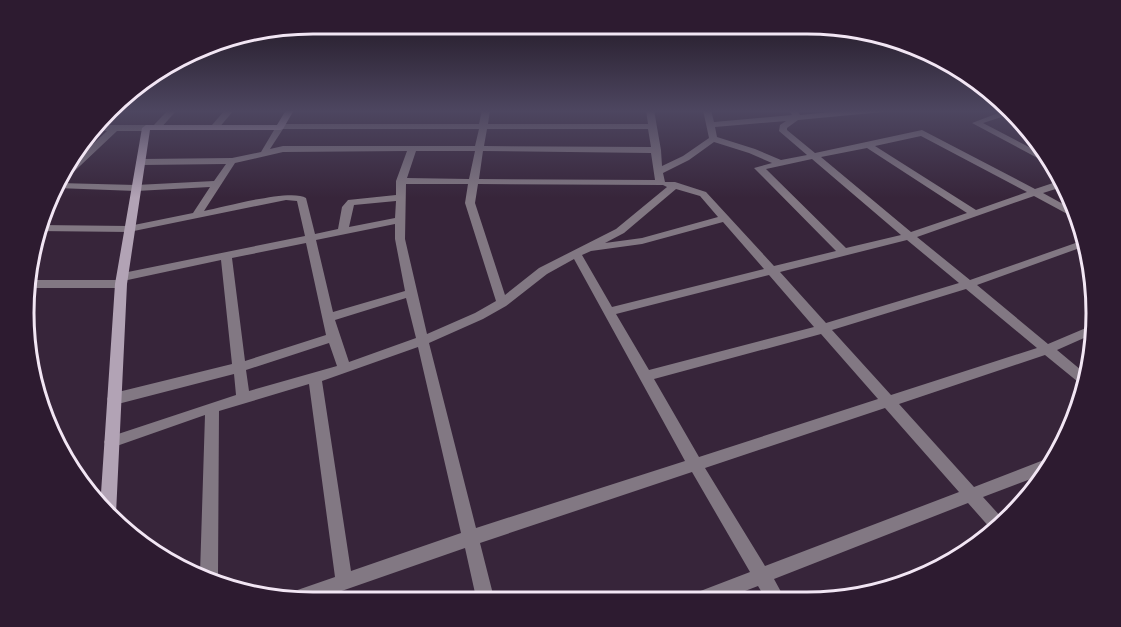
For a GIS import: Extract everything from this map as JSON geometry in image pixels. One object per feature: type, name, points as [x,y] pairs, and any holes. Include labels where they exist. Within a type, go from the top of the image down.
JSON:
[{"type":"street","points":[[81,161],[103,139]]},
{"type":"street","points":[[108,502],[122,280],[136,188],[148,139]]},
{"type":"street","points":[[265,151],[272,139]]},
{"type":"street","points":[[481,139],[472,182],[471,211],[502,303]]},
{"type":"street","points":[[655,139],[660,177]]},
{"type":"street","points":[[660,177],[713,139]]},
{"type":"street","points":[[714,139],[778,162]]},
{"type":"street","points":[[794,139],[1079,376]]},
{"type":"street","points":[[843,252],[759,171],[759,168],[778,162],[894,139]]},
{"type":"street","points":[[935,139],[1066,209]]},
{"type":"street","points":[[1007,139],[1036,154]]},
{"type":"street","points":[[867,144],[974,213]]},
{"type":"street","points":[[141,162],[232,161],[265,151],[412,148],[657,150]]},
{"type":"street","points":[[412,148],[401,181],[399,220],[411,293],[484,592]]},
{"type":"street","points":[[197,214],[232,161]]},
{"type":"street","points":[[401,181],[472,182],[660,177],[675,185],[703,194],[994,521]]},
{"type":"street","points":[[65,186],[136,188],[216,184]]},
{"type":"street","points":[[111,441],[212,407],[345,369],[424,340],[502,303],[543,271],[584,252],[620,231],[675,185]]},
{"type":"street","points":[[611,311],[909,236],[1056,186]]},
{"type":"street","points":[[48,228],[129,229],[286,197],[299,197],[311,237],[333,337],[345,369]]},
{"type":"street","points":[[343,231],[346,207],[351,202],[400,198]]},
{"type":"street","points":[[584,252],[642,241],[724,218]]},
{"type":"street","points":[[36,287],[122,280],[226,255],[399,220]]},
{"type":"street","points":[[645,376],[822,329],[967,285],[1078,245]]},
{"type":"street","points":[[584,252],[611,311],[645,376],[772,592]]},
{"type":"street","points":[[226,255],[243,398]]},
{"type":"street","points":[[329,318],[411,293]]},
{"type":"street","points":[[316,592],[470,538],[1046,350],[1086,332]]},
{"type":"street","points":[[114,399],[241,367],[333,337]]},
{"type":"street","points":[[315,377],[344,582]]},
{"type":"street","points":[[209,572],[212,407]]},
{"type":"street","points":[[720,592],[1039,469]]}]
